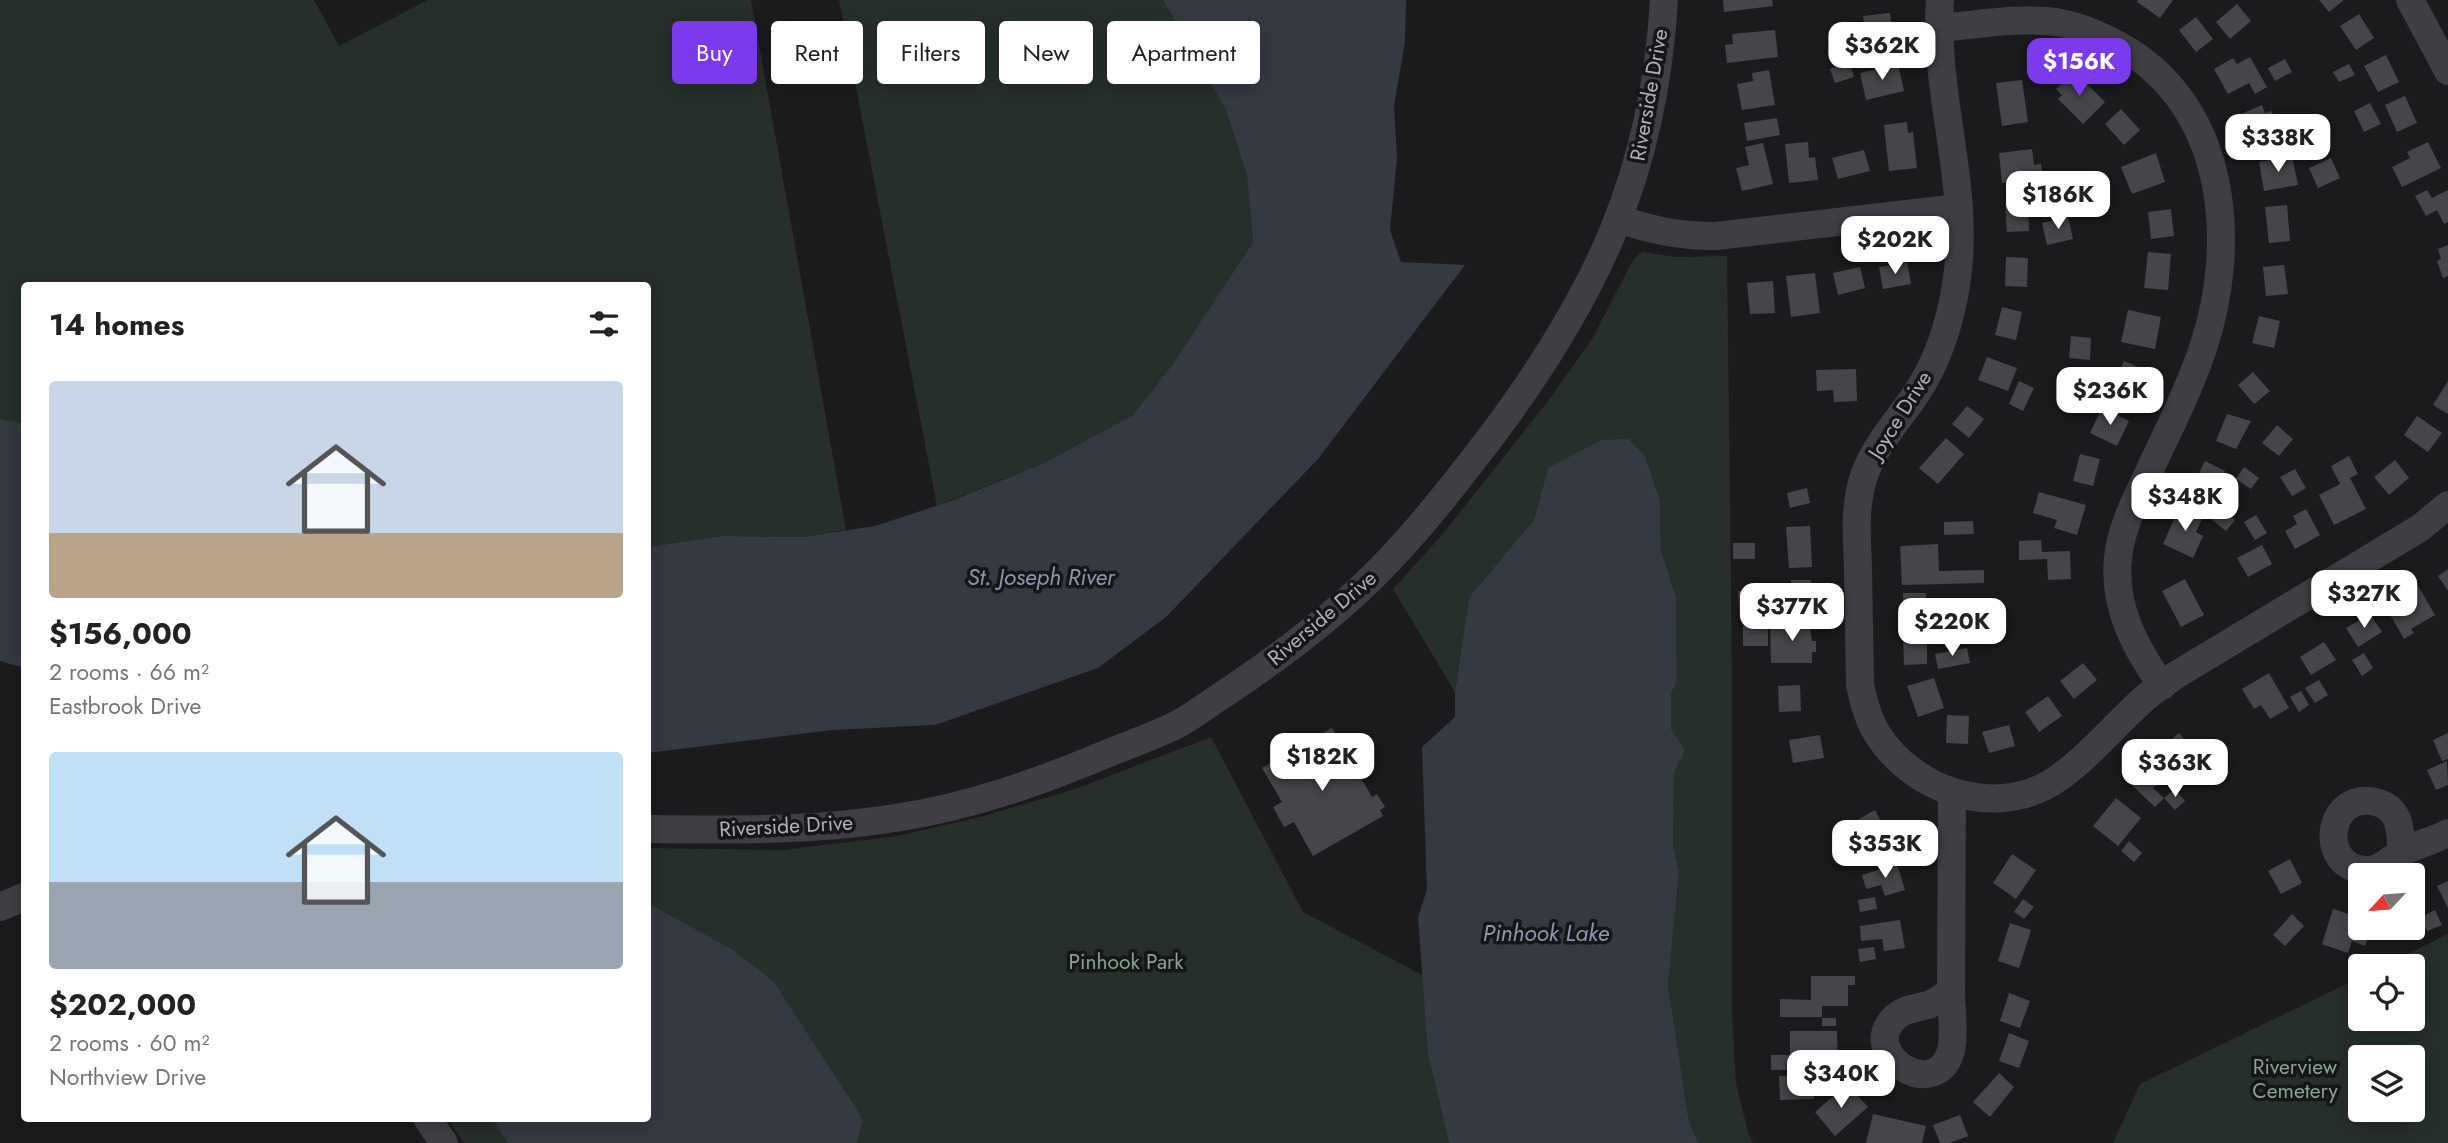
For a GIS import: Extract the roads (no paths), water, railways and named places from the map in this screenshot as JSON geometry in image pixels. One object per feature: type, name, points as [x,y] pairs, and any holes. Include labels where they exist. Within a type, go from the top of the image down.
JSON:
[{"type":"street","name":"Riverside Drive","points":[[651,829],[814,828],[897,818],[980,800],[1056,775],[1178,724],[1264,666],[1340,606],[1389,561],[1443,500],[1530,384],[1587,290],[1619,219],[1646,133],[1657,75],[1664,0]]},
{"type":"street","name":"Joyce Drive","points":[[1940,0],[1939,28],[1961,240],[1956,284],[1949,321],[1938,354],[1919,391],[1873,455],[1863,478],[1857,518],[1860,685],[1866,709],[1881,740],[1905,766],[1925,780],[1952,792],[1976,798],[2001,798],[2026,793],[2049,784],[2072,768],[2146,697],[2212,652],[2420,528],[2448,505]]},
{"type":"street","points":[[2410,0],[2448,71]]},
{"type":"street","points":[[1939,28],[2028,20],[2056,22],[2084,29],[2110,40],[2161,75],[2183,100],[2198,126],[2209,155],[2217,194],[2220,241],[2211,322],[2190,383],[2126,520],[2118,562],[2118,586],[2123,614],[2132,639],[2162,686]]},
{"type":"street","points":[[1619,219],[1656,231],[1686,236],[1716,236],[1958,208]]},
{"type":"street","points":[[1951,990],[1952,792]]},
{"type":"street","points":[[2401,852],[2448,833]]},
{"type":"street","points":[[0,907],[21,898]]},
{"type":"street","points":[[430,1122],[444,1143]]},
{"type":"water","name":"St. Joseph River","points":[[1163,0],[1406,0],[1405,42],[1394,106],[1397,158],[1390,230],[1401,262],[1465,265],[1318,459],[1166,617],[1098,668],[935,725],[832,730],[651,753],[651,547],[721,536],[803,537],[875,526],[951,501],[1042,464],[1133,415],[1172,365],[1253,242],[1247,176],[1226,110],[1211,84],[1260,84],[1260,21],[1175,21]]},
{"type":"water","points":[[0,419],[21,423],[21,667],[0,661]]},
{"type":"water","name":"Pinhook Lake","points":[[1628,439],[1645,456],[1660,501],[1661,550],[1676,597],[1677,681],[1671,694],[1671,729],[1685,750],[1674,773],[1673,845],[1679,872],[1668,985],[1689,1122],[1699,1143],[1449,1143],[1428,1054],[1418,917],[1427,890],[1422,747],[1455,717],[1455,692],[1469,597],[1534,520],[1548,468],[1601,440]]},
{"type":"water","points":[[651,905],[730,948],[774,982],[863,1119],[857,1143],[508,1143],[494,1122],[651,1122]]},
{"type":"park label","name":"Pinhook Park","points":[[1126,962]]},
{"type":"park label","name":"Riverview Cemetery","points":[[2295,1079]]}]
